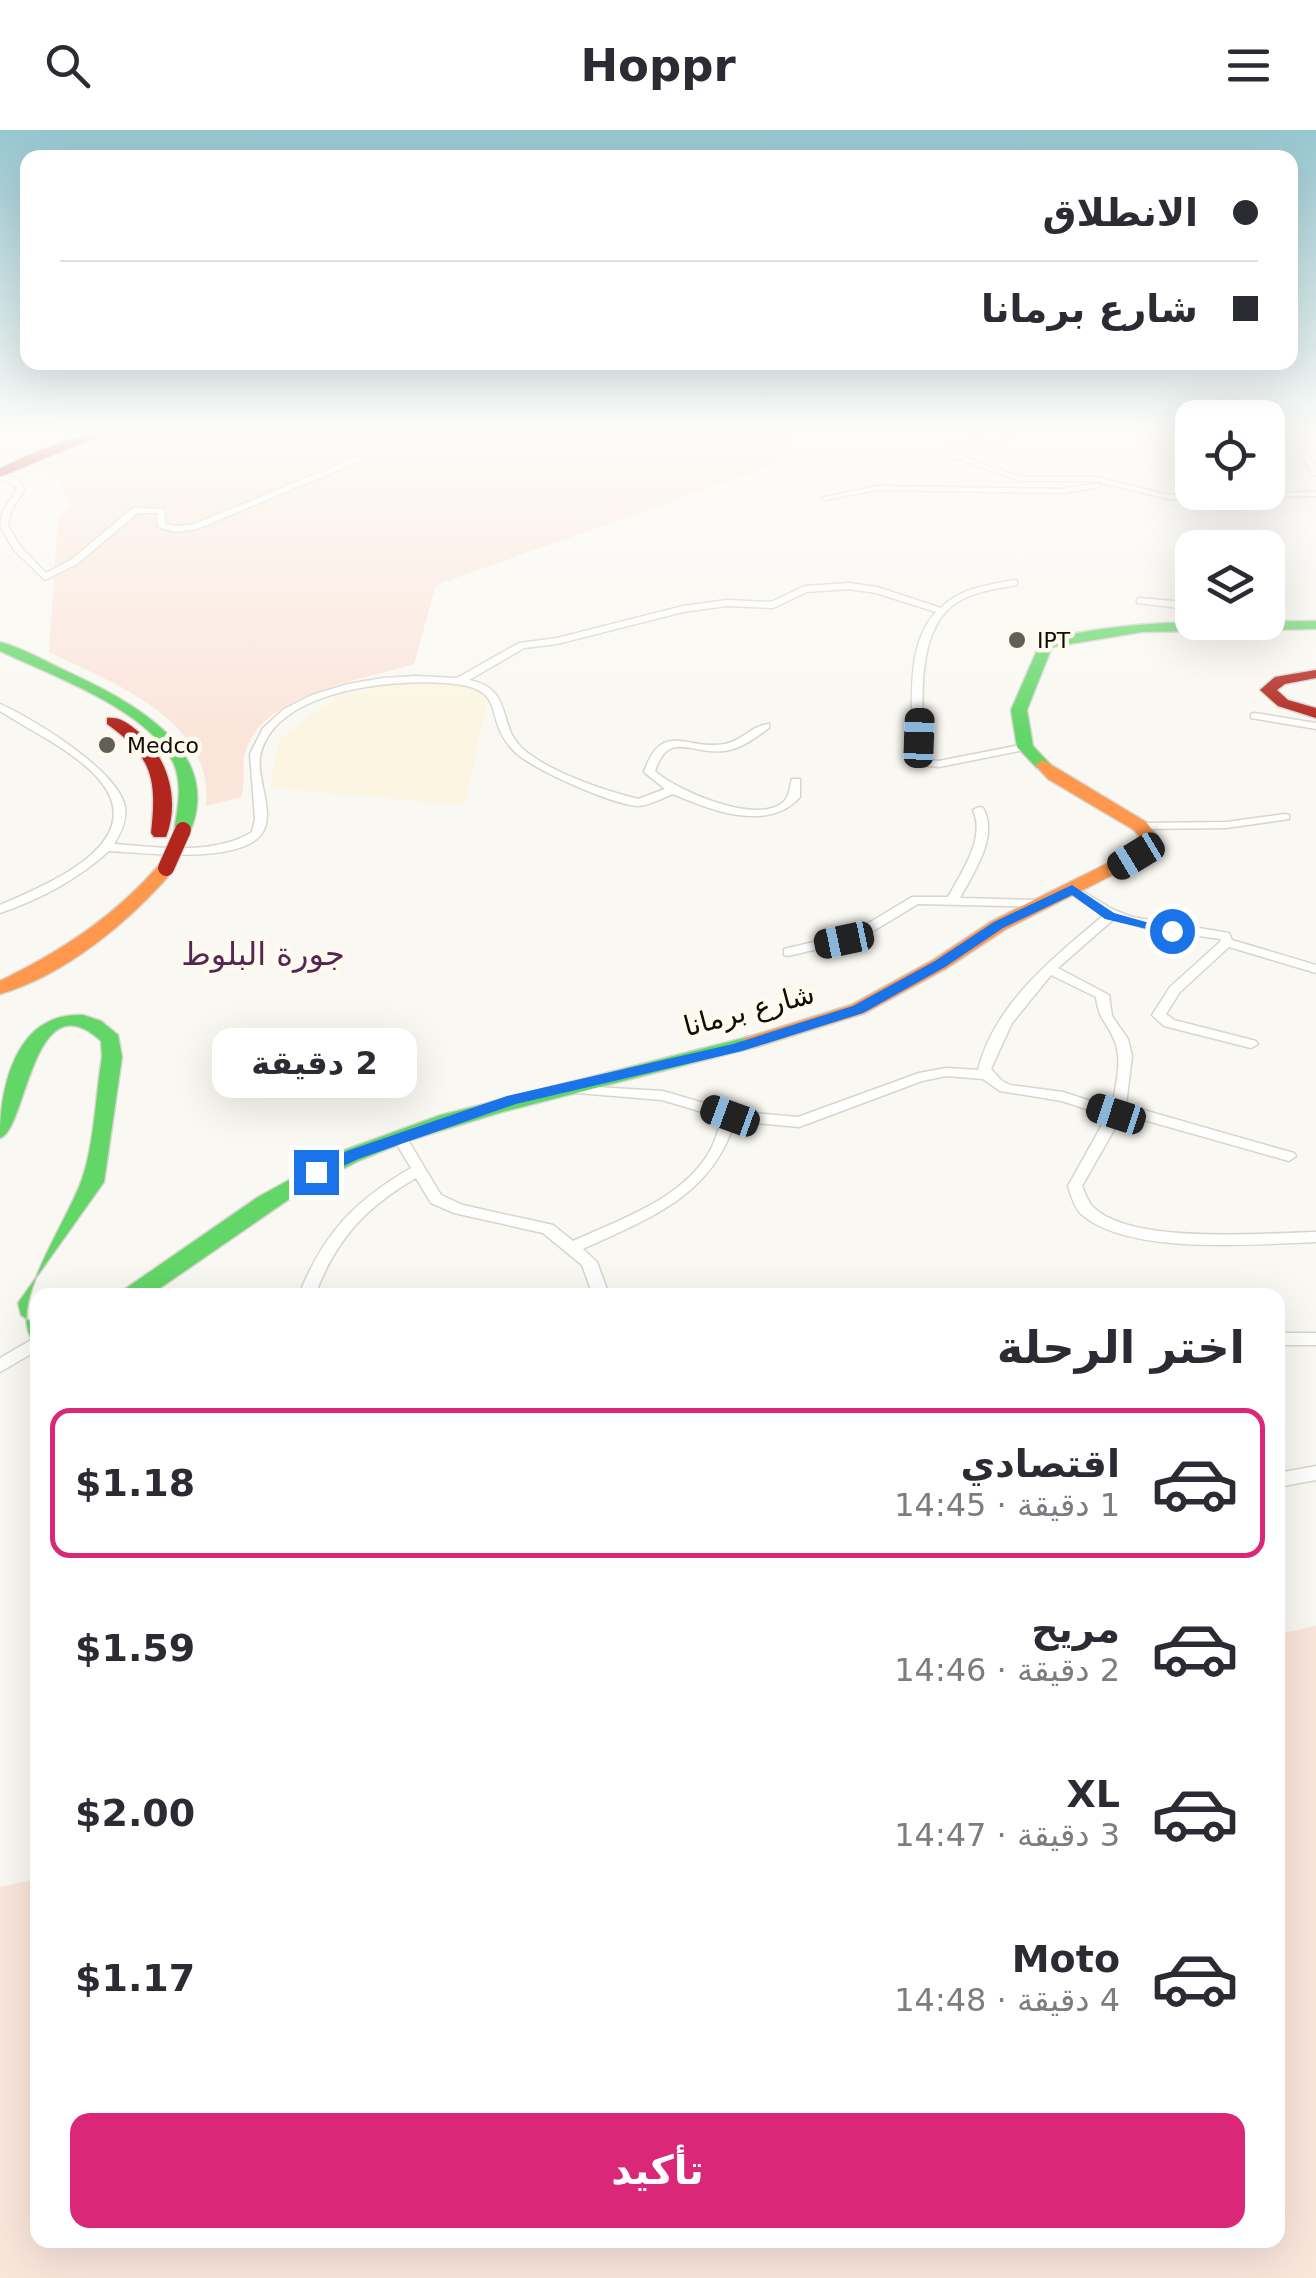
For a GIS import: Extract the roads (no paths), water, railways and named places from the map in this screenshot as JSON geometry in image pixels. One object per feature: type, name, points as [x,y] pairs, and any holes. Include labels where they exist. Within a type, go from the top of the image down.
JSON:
[{"type":"main road","points":[[1285,626],[1316,626]]},
{"type":"main road","points":[[1140,826],[1054,776],[1025,747],[1020,710],[1046,644],[1076,634],[1175,628]]},
{"type":"main road","points":[[0,646],[155,727],[177,752],[190,798],[144,899],[98,939],[0,988]]},
{"type":"main road","points":[[0,661],[116,723],[142,742],[166,784],[172,832]]},
{"type":"main road","points":[[1316,674],[1280,680],[1268,690],[1290,706],[1316,713]]},
{"type":"main road","name":"شارع برمانا","points":[[143,1288],[307,1178],[352,1155],[512,1100],[737,1048],[858,1010],[1042,904],[1136,856],[1146,846],[1148,836],[1140,826]]},
{"type":"main road","points":[[0,970],[85,926],[156,867]]},
{"type":"main road","points":[[0,1131],[30,1045],[43,1030],[87,1020],[111,1039],[93,1182],[6,1302],[8,1317],[30,1335]]},
{"type":"street","points":[[7,533],[46,577],[74,562],[108,533]]},
{"type":"street","points":[[1014,584],[970,592],[934,616],[921,656],[920,760],[939,764],[1025,747]]},
{"type":"street","points":[[458,681],[522,646],[558,641],[683,609],[727,602],[773,605],[805,589],[877,590],[939,610]]},
{"type":"street","points":[[1140,602],[1175,605]]},
{"type":"street","points":[[107,847],[194,849],[245,842],[261,830],[252,776],[255,750],[272,726],[288,712],[346,687],[370,682],[402,679],[474,683],[495,694],[501,727],[517,750],[539,763],[632,802],[647,802],[670,791]]},
{"type":"street","points":[[0,708],[106,779],[118,797],[120,812],[107,847],[72,875],[0,909]]},
{"type":"street","points":[[1255,716],[1316,726]]},
{"type":"street","points":[[765,726],[724,749],[684,742],[664,748],[649,772],[670,791],[728,811],[758,812],[788,804],[794,796],[796,781]]},
{"type":"street","points":[[953,899],[980,840],[985,818],[978,810]]},
{"type":"street","points":[[1140,826],[1226,825],[1285,818]]},
{"type":"street","points":[[1072,889],[1110,916],[1157,929],[1226,936],[1226,942],[1175,990],[1160,1015],[1169,1024],[1252,1044]]},
{"type":"street","points":[[788,952],[856,936],[916,900],[1042,904]]},
{"type":"street","points":[[986,1075],[987,1061],[1014,1006],[1110,916]]},
{"type":"street","points":[[1226,942],[1316,969]]},
{"type":"street","points":[[1050,969],[1104,998],[1106,1016],[1125,1056],[1118,1111],[1075,1186],[1080,1203],[1100,1220],[1132,1234],[1316,1238]]},
{"type":"street","points":[[562,1088],[663,1096],[730,1116],[798,1122],[919,1077],[946,1072],[986,1075],[1008,1089],[1058,1096],[1289,1156]]},
{"type":"street","points":[[574,1247],[629,1221],[688,1184],[715,1154],[730,1116]]},
{"type":"street","points":[[400,1138],[429,1190],[446,1205],[537,1224],[574,1247],[589,1262],[598,1288]]},
{"type":"street","points":[[310,1288],[329,1245],[349,1220],[374,1195],[419,1170]]},
{"type":"street","points":[[1285,1339],[1316,1338]]},
{"type":"street","points":[[0,1366],[30,1345]]},
{"type":"street","points":[[1285,1479],[1316,1474]]},
{"type":"place","name":"IPT","points":[[1017,640]]},
{"type":"place","name":"Medco","points":[[107,745]]},
{"type":"district","name":"جورة البلوط","points":[[263,954]]}]
